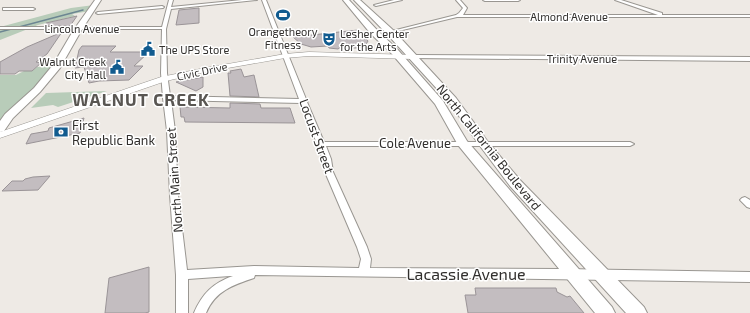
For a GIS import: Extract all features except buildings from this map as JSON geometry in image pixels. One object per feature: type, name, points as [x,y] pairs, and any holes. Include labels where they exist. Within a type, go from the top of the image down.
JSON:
[{"type":"main road","points":[[0,129],[9,116],[37,90],[57,66],[98,0]]},
{"type":"main road","name":"North California Boulevard","points":[[346,0],[400,57],[439,103],[462,143],[606,313]]},
{"type":"main road","name":"North California Boulevard","points":[[357,0],[390,32],[453,100],[484,144],[515,183],[569,242],[602,274],[638,313]]},
{"type":"street","name":"North Main Street","points":[[171,0],[165,28],[164,79],[171,131],[174,195],[182,275],[182,313]]},
{"type":"street","points":[[170,8],[255,0]]},
{"type":"street","name":"Locust Street","points":[[264,0],[327,159],[329,172],[365,256],[364,273]]},
{"type":"street","points":[[376,5],[400,0]]},
{"type":"street","points":[[457,16],[462,14],[465,8],[458,0]]},
{"type":"street","points":[[485,0],[518,0]]},
{"type":"street","points":[[619,1],[634,0]]},
{"type":"street","points":[[619,1],[668,16]]},
{"type":"street","points":[[2,10],[12,5]]},
{"type":"street","points":[[98,13],[162,7]]},
{"type":"street","points":[[2,10],[33,9]]},
{"type":"street","name":"Almond Avenue","points":[[390,32],[457,16],[750,16]]},
{"type":"street","name":"Lincoln Avenue","points":[[0,28],[165,28]]},
{"type":"street","points":[[352,54],[379,52],[384,48],[385,42]]},
{"type":"street","name":"Civic Drive","points":[[0,135],[164,79],[205,70],[285,56],[309,54],[352,54],[413,57]]},
{"type":"street","name":"Trinity Avenue","points":[[413,57],[750,59]]},
{"type":"street","points":[[166,98],[304,101]]},
{"type":"street","name":"Cole Avenue","points":[[321,144],[630,144]]},
{"type":"street","name":"Lacassie Avenue","points":[[182,275],[204,272],[572,273],[750,277]]},
{"type":"street","points":[[200,313],[205,301],[218,287],[240,277],[261,272]]},
{"type":"green space","points":[[94,5],[90,11],[72,14],[75,16],[38,25],[0,40],[0,27],[71,8]]},
{"type":"green space","points":[[57,66],[0,129],[0,75],[16,75],[24,71],[32,71],[37,67]]},
{"type":"green space","points":[[107,91],[58,107],[53,105],[31,108],[46,93]]},
{"type":"waterway","name":"WALNUT CREEK","points":[[0,32],[83,10]]},
{"type":"place","name":"Orangetheory Fitness","points":[[283,15]]},
{"type":"place","name":"Lesher Center for the Arts","points":[[329,39]]},
{"type":"place","name":"The UPS Store","points":[[148,49]]},
{"type":"place","name":"Walnut Creek City Hall","points":[[117,67]]},
{"type":"place","name":"First Republic Bank","points":[[61,132]]},
{"type":"district","name":"WALNUT CREEK","points":[[141,99]]}]
